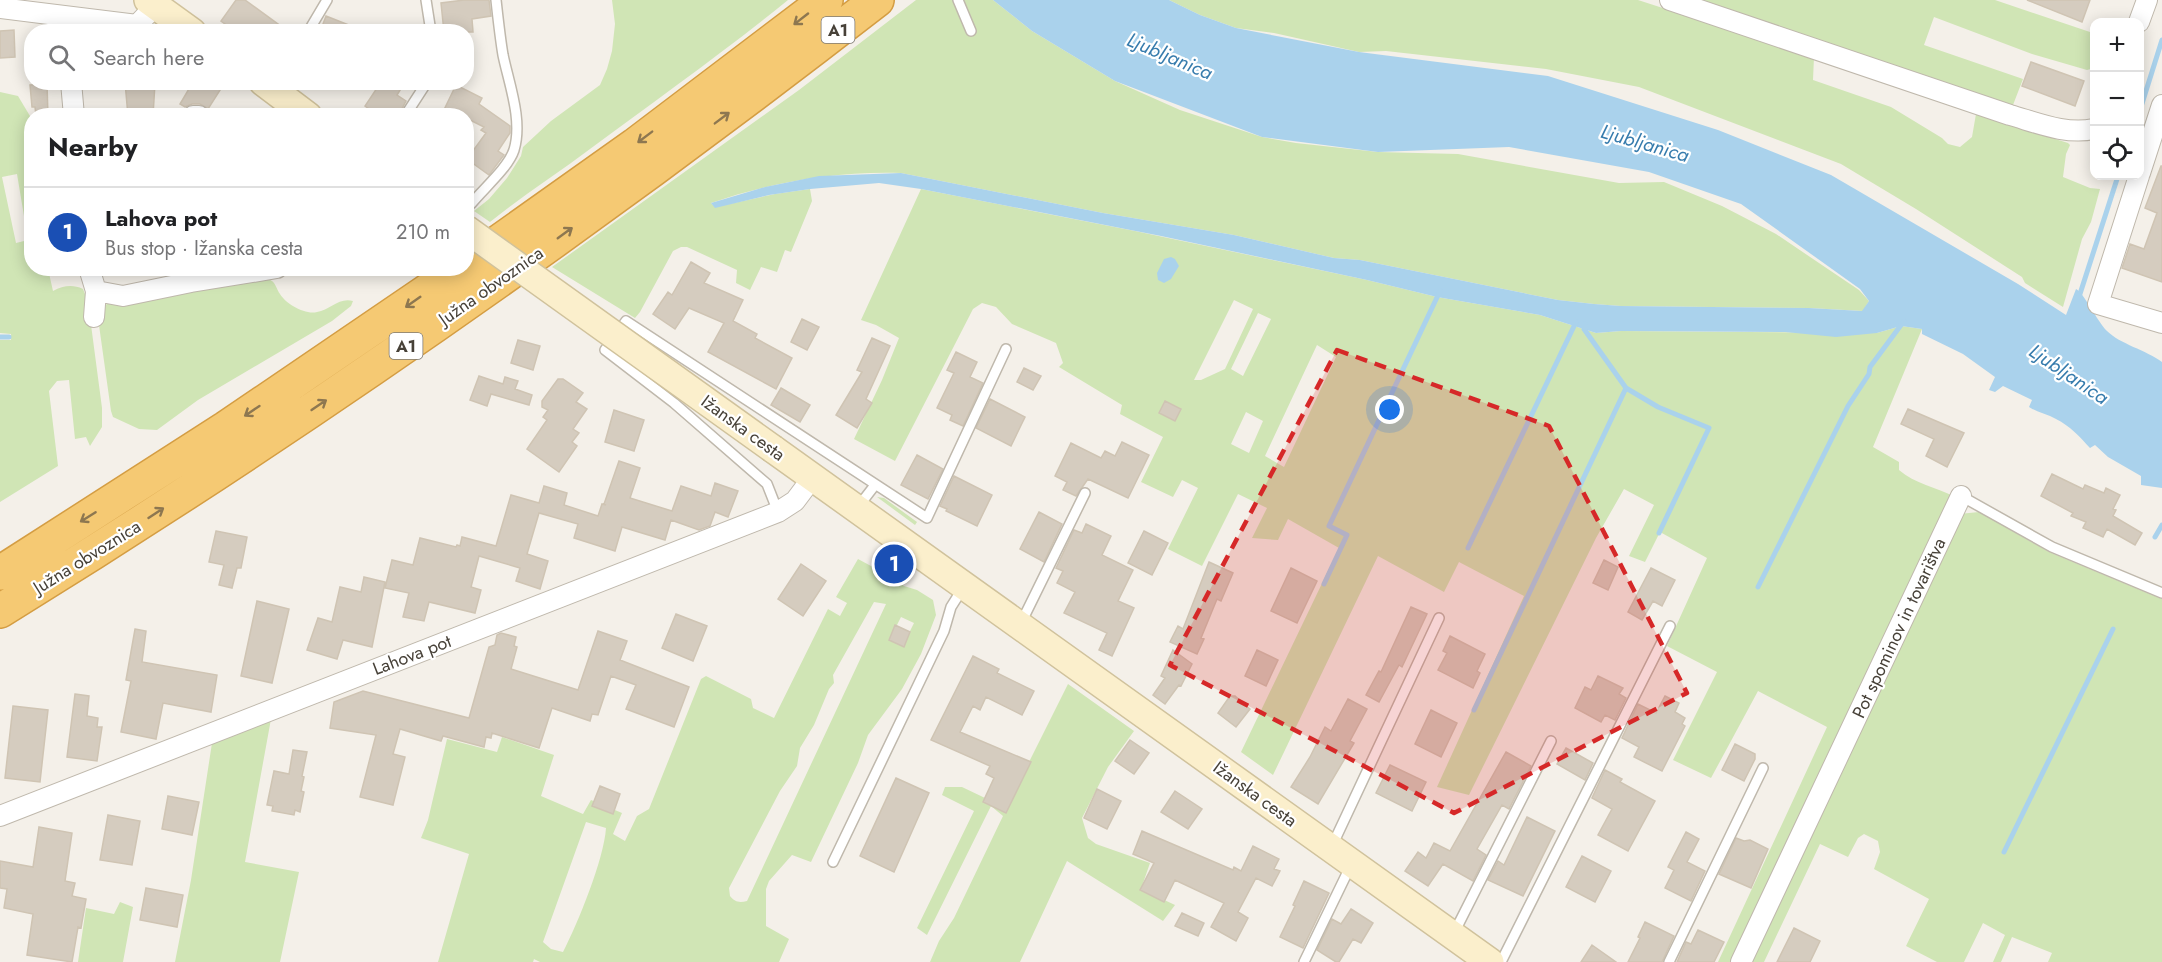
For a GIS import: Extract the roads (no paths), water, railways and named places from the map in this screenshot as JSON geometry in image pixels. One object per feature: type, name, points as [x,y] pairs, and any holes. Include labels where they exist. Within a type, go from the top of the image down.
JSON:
[{"type":"highway","name":"Južna obvoznica","points":[[0,611],[132,529],[361,377],[657,167],[788,50],[826,0]]},
{"type":"highway","name":"Južna obvoznica","points":[[474,259],[635,145],[788,50],[877,0]]},
{"type":"highway","name":"Južna obvoznica","points":[[0,573],[226,428],[449,276]]},
{"type":"main road","points":[[155,2],[182,24]]},
{"type":"main road","points":[[273,90],[297,108]]},
{"type":"main road","name":"Ižanska cesta","points":[[474,220],[772,449],[1490,962]]},
{"type":"street","points":[[1670,0],[2010,115],[2066,131],[2090,130]]},
{"type":"street","points":[[2140,18],[2147,0]]},
{"type":"street","points":[[138,24],[155,2]]},
{"type":"street","points":[[0,8],[66,23],[102,24]]},
{"type":"street","points":[[72,90],[73,108]]},
{"type":"street","points":[[2162,105],[2146,166],[2098,304],[2162,323]]},
{"type":"street","points":[[91,276],[96,291],[94,317]]},
{"type":"street","points":[[96,291],[123,296],[187,276]]},
{"type":"street","name":"Lahova pot","points":[[0,816],[778,512],[795,501],[813,477]]},
{"type":"street","name":"Pot spominov in tovarištva","points":[[1741,962],[1961,496]]},
{"type":"lane","points":[[313,24],[327,0]]},
{"type":"lane","points":[[426,0],[430,24]]},
{"type":"lane","name":"Ižanska cesta","points":[[474,209],[508,162],[516,139],[516,118],[503,53],[496,0]]},
{"type":"lane","points":[[958,0],[970,31]]},
{"type":"lane","points":[[410,108],[422,90]]},
{"type":"lane","points":[[778,512],[768,484],[674,403],[605,350],[626,321],[927,518],[1006,350]]},
{"type":"lane","points":[[857,509],[875,485]]},
{"type":"lane","points":[[1019,625],[1085,494]]},
{"type":"lane","name":"Pot spominov in tovarištva","points":[[1961,496],[2052,547],[2162,593]]},
{"type":"lane","points":[[833,862],[944,631],[951,607],[965,586]]},
{"type":"lane","points":[[1304,962],[1342,856],[1439,618]]},
{"type":"lane","points":[[1501,962],[1670,626]]},
{"type":"lane","points":[[1452,935],[1551,741]]},
{"type":"lane","points":[[1670,962],[1763,768]]},
{"type":"water","name":"Ljubljanica","points":[[993,0],[1169,0],[1200,15],[1236,28],[1359,52],[1548,76],[1718,130],[1831,175],[2018,284],[2066,315],[2076,289],[2112,336],[2162,362],[2162,488],[2141,485],[2141,476],[2108,457],[2095,445],[2090,448],[2074,432],[2053,417],[2029,407],[2032,400],[2003,386],[1995,392],[1989,390],[1995,377],[1963,354],[1922,334],[1922,329],[1901,326],[1877,333],[1836,337],[1785,332],[1621,331],[1596,333],[1540,315],[1437,297],[1161,236],[921,189],[879,183],[769,195],[715,208],[711,203],[765,187],[819,176],[901,173],[1103,213],[1234,235],[1334,258],[1360,260],[1558,300],[1621,306],[1809,308],[1862,311],[1869,301],[1860,289],[1741,204],[1649,172],[1509,147],[1378,152],[1262,137],[1115,81],[1032,31]]},
{"type":"water","points":[[1171,257],[1179,266],[1171,279],[1164,283],[1158,280],[1157,273],[1164,259]]},
{"type":"waterway","points":[[2144,97],[2162,40]]},
{"type":"waterway","points":[[2079,297],[2117,180]]},
{"type":"waterway","points":[[1324,584],[1347,535],[1329,526],[1440,291]]},
{"type":"waterway","points":[[1758,587],[1848,406],[1869,374],[1870,367],[1904,321]]},
{"type":"waterway","points":[[1468,548],[1576,322]]},
{"type":"waterway","points":[[1585,324],[1584,329],[1626,388],[1658,407],[1709,428],[1659,533]]},
{"type":"waterway","points":[[0,337],[9,337]]},
{"type":"waterway","points":[[1474,710],[1626,388]]},
{"type":"waterway","points":[[2155,537],[2162,525]]},
{"type":"waterway","points":[[2004,852],[2113,629]]},
{"type":"place","name":"Lahova pot","points":[[894,564]]}]
